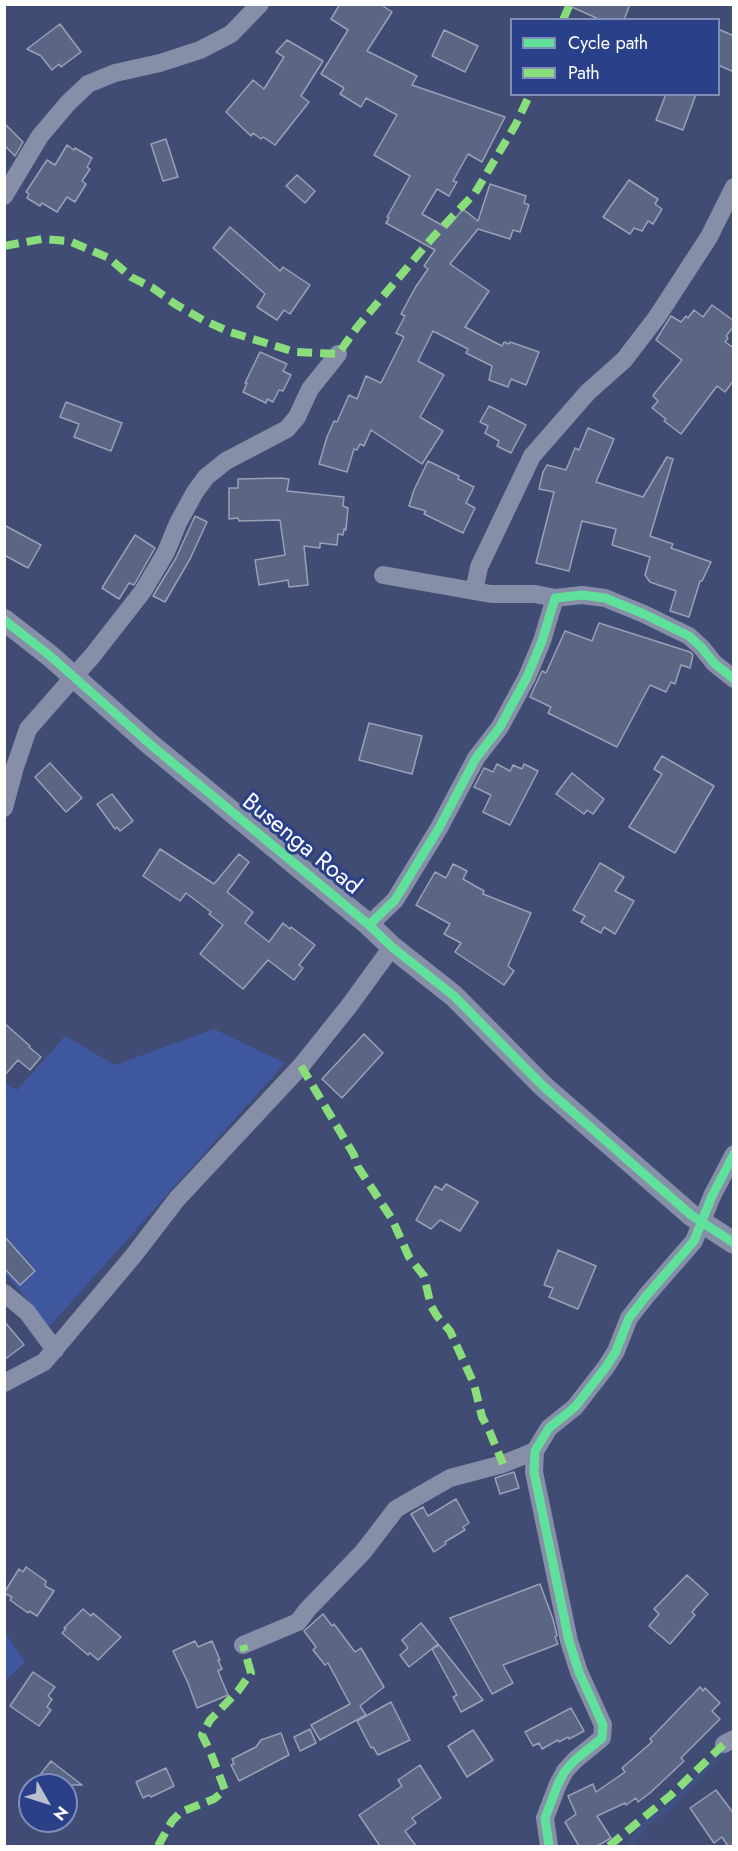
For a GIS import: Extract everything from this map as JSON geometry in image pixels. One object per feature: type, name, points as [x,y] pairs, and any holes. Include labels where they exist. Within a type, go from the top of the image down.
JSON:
[{"type":"street","points":[[4,196],[40,136],[68,103],[88,84],[115,73],[160,63],[200,50],[231,34],[260,4]]},
{"type":"street","points":[[474,591],[479,567],[531,456],[588,392],[624,360],[657,317],[709,237],[734,187]]},
{"type":"street","points":[[4,808],[28,729],[74,677],[143,591],[166,552],[189,502],[206,477],[226,461],[287,429],[297,417],[310,389],[338,354]]},
{"type":"street","points":[[383,575],[491,594],[535,594],[555,598],[582,595],[605,598],[689,636],[714,663],[732,672]]},
{"type":"street","points":[[369,925],[395,900],[439,828],[476,758],[500,727],[538,650],[555,598]]},
{"type":"street","name":"Busenga Road","points":[[4,620],[74,677],[151,746],[454,996],[543,1086],[691,1215],[734,1242]]},
{"type":"street","points":[[4,1383],[44,1362],[55,1350],[177,1199],[300,1066],[349,1006],[392,947]]},
{"type":"street","points":[[549,1846],[545,1818],[558,1784],[565,1771],[575,1760],[602,1738],[603,1725],[579,1672],[569,1641],[534,1472],[535,1451],[549,1428],[575,1407],[606,1367],[616,1351],[629,1318],[646,1294],[694,1241],[734,1154]]},
{"type":"street","points":[[4,1293],[27,1312],[55,1350]]},
{"type":"street","points":[[243,1645],[298,1622],[363,1552],[396,1509],[450,1478],[503,1464],[535,1451]]},
{"type":"shaded area","points":[[214,1029],[285,1063],[49,1327],[5,1273],[4,1083],[17,1090],[65,1036],[115,1065]]},
{"type":"shaded area","points":[[4,1631],[25,1662],[5,1681],[4,1681]]},
{"type":"building","points":[[340,4],[380,4],[392,12],[367,51],[417,76],[412,85],[505,117],[482,162],[468,154],[453,181],[457,182],[449,196],[437,189],[422,214],[447,228],[463,209],[478,221],[490,184],[526,196],[524,203],[529,205],[520,232],[513,230],[510,239],[478,229],[450,264],[489,291],[465,327],[502,346],[504,342],[509,344],[510,342],[539,352],[526,385],[511,379],[508,387],[489,380],[492,366],[466,353],[468,349],[433,331],[418,361],[444,375],[420,417],[443,431],[422,464],[371,430],[364,446],[360,444],[357,450],[354,449],[347,472],[319,464],[327,437],[334,421],[337,422],[349,395],[357,399],[366,376],[381,383],[404,337],[396,333],[405,316],[401,314],[428,269],[424,266],[435,250],[386,223],[389,218],[387,217],[410,176],[374,155],[397,115],[366,98],[361,107],[340,94],[344,88],[321,74],[348,30],[331,19]]},
{"type":"building","points":[[565,4],[630,4],[625,18],[596,18]]},
{"type":"building","points":[[60,24],[81,52],[61,67],[59,64],[52,70],[41,56],[27,49]]},
{"type":"building","points":[[444,30],[478,46],[465,72],[432,56]]},
{"type":"building","points":[[720,30],[734,36],[734,72],[720,66]]},
{"type":"building","points":[[287,40],[323,61],[301,96],[309,102],[275,145],[253,133],[251,136],[226,112],[253,80],[264,89],[284,57],[276,52]]},
{"type":"building","points":[[665,96],[695,96],[683,130],[656,120]]},
{"type":"building","points":[[4,123],[23,142],[15,156],[4,145]]},
{"type":"building","points":[[166,139],[178,177],[163,181],[151,144]]},
{"type":"building","points":[[67,145],[92,158],[87,167],[90,169],[82,181],[86,184],[75,202],[67,197],[57,212],[42,203],[40,206],[27,198],[29,194],[26,192],[47,160],[55,165]]},
{"type":"building","points":[[297,175],[315,191],[305,203],[286,186]]},
{"type":"building","points":[[629,180],[658,199],[655,204],[662,209],[653,224],[648,221],[642,231],[634,228],[630,234],[603,217]]},
{"type":"building","points":[[230,227],[280,271],[283,267],[310,285],[290,314],[284,310],[277,320],[257,307],[265,294],[213,248]]},
{"type":"building","points":[[712,305],[734,321],[734,326],[726,336],[728,338],[725,342],[734,348],[734,380],[725,392],[717,386],[681,434],[652,408],[658,401],[653,396],[654,394],[682,360],[656,340],[671,316],[681,322],[686,316],[688,318],[694,310],[703,317]]},
{"type":"building","points":[[260,352],[287,364],[283,371],[291,375],[283,391],[279,390],[273,402],[267,399],[266,403],[243,392]]},
{"type":"building","points":[[66,402],[122,423],[111,451],[74,437],[79,424],[60,417]]},
{"type":"building","points":[[489,406],[526,425],[511,453],[497,446],[499,441],[485,433],[488,426],[480,422]]},
{"type":"building","points":[[588,428],[614,439],[596,482],[643,497],[667,457],[673,459],[650,536],[673,544],[671,548],[711,562],[700,581],[689,617],[670,611],[676,591],[650,582],[645,575],[650,557],[612,545],[616,529],[582,521],[569,571],[536,563],[554,492],[539,489],[543,472],[547,465],[566,470],[575,448],[579,450]]},
{"type":"building","points":[[428,461],[459,476],[458,479],[474,487],[466,503],[475,508],[463,533],[424,514],[426,511],[409,506]]},
{"type":"building","points":[[238,479],[289,479],[287,491],[344,497],[343,506],[348,508],[346,530],[344,529],[343,535],[338,534],[337,545],[320,543],[320,548],[304,546],[308,585],[289,587],[288,580],[259,585],[255,560],[285,555],[280,520],[239,521],[238,518],[229,519],[229,488],[238,488]]},
{"type":"building","points":[[195,516],[207,522],[190,559],[165,602],[153,596],[176,558]]},
{"type":"building","points":[[4,525],[41,545],[28,568],[4,555]]},
{"type":"building","points":[[135,535],[155,548],[134,585],[129,583],[119,599],[102,588]]},
{"type":"building","points":[[599,623],[690,652],[693,655],[690,668],[681,665],[675,684],[671,682],[666,692],[650,685],[617,747],[548,713],[551,707],[530,697],[542,671],[546,673],[565,631],[592,641]]},
{"type":"building","points":[[369,723],[422,736],[412,774],[359,760]]},
{"type":"building","points":[[662,756],[714,786],[675,853],[629,827],[662,774],[654,769]]},
{"type":"building","points":[[50,763],[82,798],[66,812],[35,777]]},
{"type":"building","points":[[497,764],[510,771],[513,765],[522,769],[524,764],[538,771],[510,825],[483,812],[491,795],[474,787],[484,768],[493,772]]},
{"type":"building","points":[[572,773],[604,799],[593,814],[587,810],[584,814],[556,794]]},
{"type":"building","points":[[112,794],[133,821],[120,831],[117,827],[115,829],[97,804]]},
{"type":"building","points":[[160,849],[214,884],[239,854],[249,862],[227,892],[253,912],[245,923],[269,942],[283,923],[315,945],[299,965],[303,968],[294,980],[268,960],[243,989],[200,954],[223,925],[209,914],[211,912],[186,893],[180,901],[143,876]]},
{"type":"building","points":[[600,863],[624,877],[615,891],[634,901],[615,934],[604,927],[601,933],[581,922],[585,916],[573,910]]},
{"type":"building","points":[[453,864],[467,871],[463,879],[484,891],[483,894],[531,913],[508,966],[514,971],[504,985],[455,952],[461,943],[444,934],[450,924],[416,905],[435,872],[446,878]]},
{"type":"building","points":[[4,1023],[41,1057],[30,1070],[18,1060],[4,1076]]},
{"type":"building","points":[[364,1034],[383,1053],[342,1098],[322,1079]]},
{"type":"building","points":[[446,1184],[478,1202],[460,1231],[440,1220],[431,1229],[416,1220],[435,1186],[442,1190]]},
{"type":"building","points":[[4,1236],[35,1271],[20,1285],[4,1268]]},
{"type":"building","points":[[558,1250],[596,1266],[578,1309],[549,1297],[553,1288],[544,1285]]},
{"type":"building","points":[[4,1321],[24,1345],[4,1360]]},
{"type":"building","points":[[514,1472],[519,1488],[500,1494],[495,1478]]},
{"type":"building","points":[[456,1499],[469,1523],[463,1527],[465,1530],[434,1552],[411,1514],[423,1507],[428,1516]]},
{"type":"building","points":[[26,1567],[46,1581],[45,1586],[54,1591],[37,1616],[29,1611],[28,1613],[10,1600],[12,1597],[4,1593],[19,1569],[23,1572]]},
{"type":"building","points":[[687,1575],[708,1594],[692,1612],[695,1615],[670,1644],[649,1626],[659,1614],[654,1609]]},
{"type":"building","points":[[540,1584],[553,1619],[558,1644],[503,1665],[513,1683],[492,1694],[450,1618]]},
{"type":"building","points":[[83,1609],[91,1616],[93,1613],[121,1637],[98,1660],[90,1653],[88,1655],[62,1633]]},
{"type":"building","points":[[323,1614],[332,1626],[334,1624],[355,1652],[361,1648],[384,1687],[360,1706],[366,1715],[320,1740],[311,1725],[350,1704],[328,1663],[325,1665],[313,1650],[316,1647],[304,1631]]},
{"type":"building","points":[[421,1623],[438,1644],[409,1667],[400,1655],[408,1648],[402,1640]]},
{"type":"building","points":[[195,1641],[198,1647],[212,1641],[222,1669],[218,1671],[228,1695],[197,1708],[173,1651]]},
{"type":"building","points":[[439,1645],[483,1700],[461,1712],[453,1697],[457,1695],[432,1649]]},
{"type":"building","points":[[33,1672],[55,1687],[48,1696],[52,1699],[47,1707],[51,1710],[39,1726],[10,1706]]},
{"type":"building","points":[[700,1687],[703,1691],[705,1688],[720,1703],[712,1711],[720,1719],[681,1758],[684,1761],[650,1793],[638,1802],[636,1798],[626,1805],[625,1803],[597,1816],[611,1838],[597,1846],[579,1846],[565,1822],[576,1814],[568,1796],[593,1784],[596,1792],[625,1772],[622,1768],[652,1742],[650,1739]]},
{"type":"building","points":[[391,1702],[410,1740],[378,1755],[373,1747],[371,1748],[357,1721]]},
{"type":"building","points":[[571,1708],[584,1731],[569,1739],[568,1737],[559,1742],[558,1740],[542,1749],[539,1743],[533,1746],[525,1732]]},
{"type":"building","points":[[310,1729],[316,1743],[300,1751],[294,1737]]},
{"type":"building","points":[[473,1730],[493,1760],[467,1777],[448,1746]]},
{"type":"building","points":[[281,1733],[289,1755],[239,1781],[231,1765],[234,1764],[232,1759],[256,1747],[261,1740]]},
{"type":"building","points":[[51,1761],[66,1773],[42,1773]]},
{"type":"building","points":[[420,1765],[441,1798],[412,1818],[416,1823],[405,1831],[416,1846],[380,1846],[359,1815],[402,1786],[398,1780]]},
{"type":"building","points":[[166,1768],[174,1786],[151,1797],[149,1795],[143,1798],[136,1782]]},
{"type":"building","points":[[716,1790],[734,1814],[734,1846],[728,1846],[722,1837],[714,1843],[690,1808]]},
{"type":"waterway","points":[[628,1846],[649,1821],[671,1806],[728,1748]]},
{"type":"marked path","points":[[564,18],[570,4]]},
{"type":"marked path","points":[[4,246],[42,239],[69,241],[109,258],[131,277],[153,288],[175,304],[230,332],[295,352],[338,354],[358,326],[433,237],[475,193],[516,124],[529,96]]},
{"type":"marked path","points":[[301,1066],[354,1155],[358,1167],[392,1219],[409,1257],[424,1276],[431,1306],[450,1331],[474,1384],[482,1417],[503,1464]]},
{"type":"marked path","points":[[158,1846],[172,1821],[181,1812],[214,1799],[225,1790],[202,1735],[210,1720],[238,1691],[251,1673],[243,1645]]},
{"type":"marked path","points":[[609,1846],[671,1795],[724,1744]]},
{"type":"cycle path","points":[[369,925],[395,900],[439,828],[476,758],[500,727],[527,677],[542,641],[555,598],[582,595],[605,598],[644,614],[689,636],[714,663],[734,679]]},
{"type":"cycle path","points":[[4,620],[49,655],[151,745],[369,925],[392,947],[454,996],[543,1086],[691,1215],[734,1243]]},
{"type":"cycle path","points":[[549,1846],[545,1818],[558,1784],[565,1771],[575,1760],[602,1738],[603,1725],[579,1672],[569,1641],[534,1472],[535,1451],[549,1428],[575,1407],[606,1367],[616,1351],[629,1318],[694,1241],[712,1196],[734,1154]]}]
